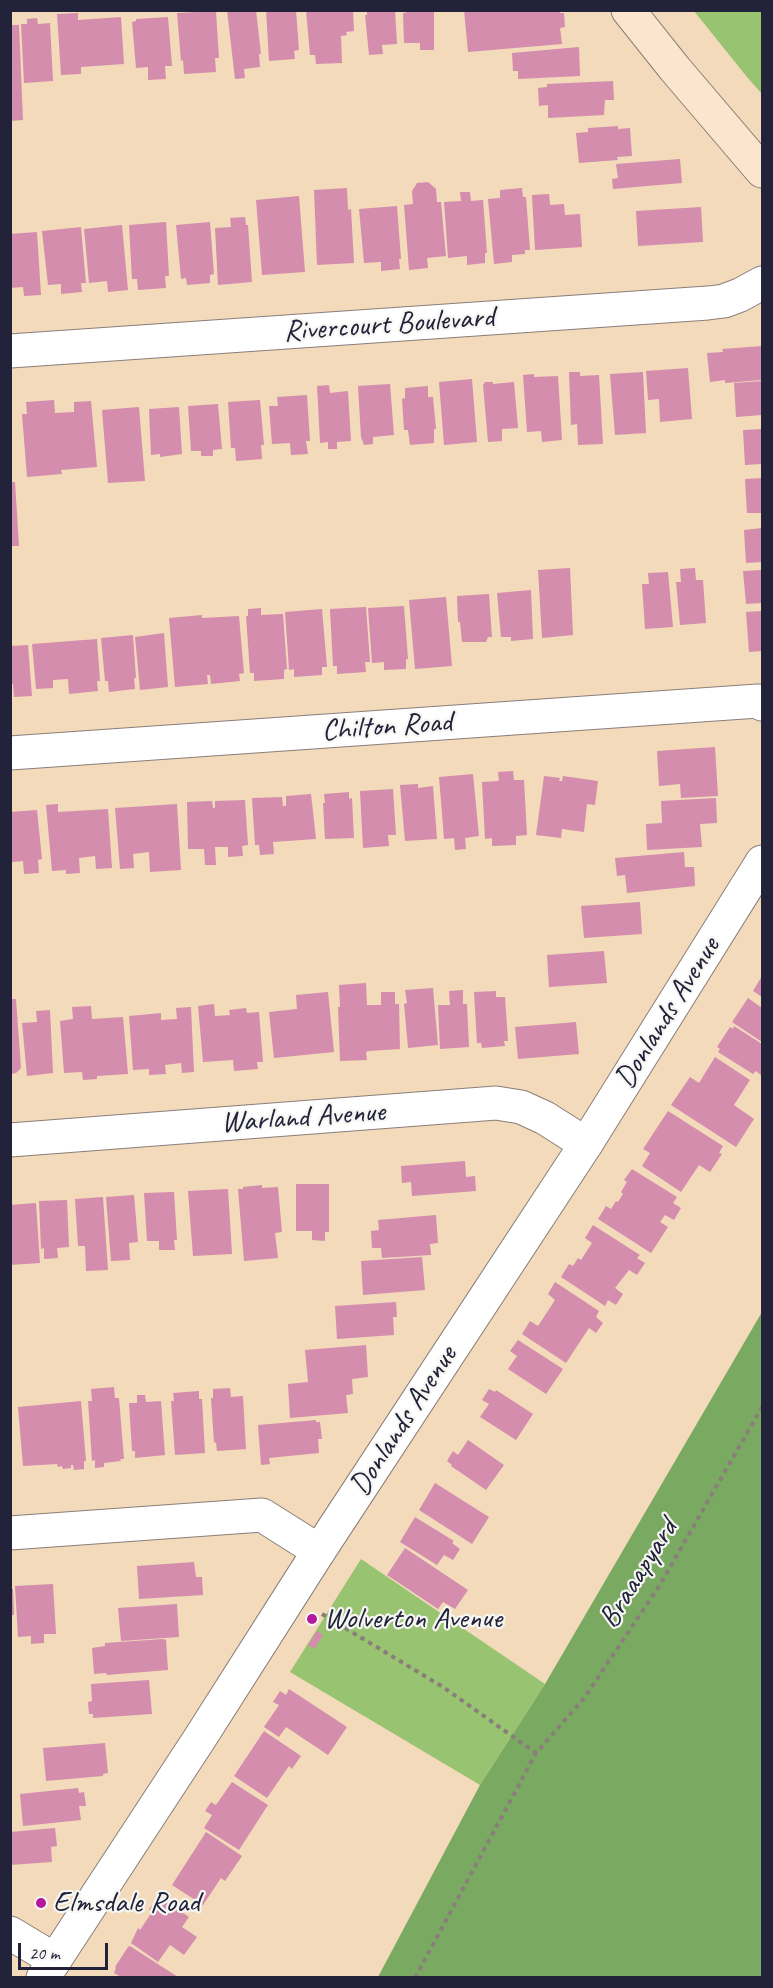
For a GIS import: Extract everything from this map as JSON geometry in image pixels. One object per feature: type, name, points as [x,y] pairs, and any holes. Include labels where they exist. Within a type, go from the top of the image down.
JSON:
[{"type":"main road","points":[[628,10],[675,69],[759,159]]},
{"type":"street","name":"Rivercourt Boulevard","points":[[10,351],[708,303],[724,301],[762,283]]},
{"type":"street","name":"Chilton Road","points":[[10,753],[758,701],[762,704]]},
{"type":"street","name":"Donlands Avenue","points":[[49,1969],[586,1144],[762,862]]},
{"type":"street","name":"Warland Avenue","points":[[10,1140],[496,1103],[521,1107],[545,1118],[586,1144]]},
{"type":"street","points":[[10,1533],[262,1515],[319,1551]]},
{"type":"street","points":[[10,1933],[49,1969]]},
{"type":"path","name":"Braaapyard","points":[[415,1977],[536,1753],[585,1697],[661,1583],[762,1407]]},
{"type":"path","points":[[322,1614],[443,1687],[536,1753]]},
{"type":"green space","points":[[694,11],[762,11],[762,94],[747,77]]},
{"type":"green space","points":[[762,1312],[762,1977],[378,1977],[480,1785],[545,1684]]},
{"type":"green space","points":[[361,1559],[545,1684],[480,1785],[290,1672]]},
{"type":"building","points":[[227,10],[256,10],[261,54],[259,54],[260,67],[244,69],[245,78],[235,79]]},
{"type":"building","points":[[266,10],[296,10],[299,50],[294,51],[295,59],[269,61]]},
{"type":"building","points":[[306,10],[353,10],[354,31],[346,32],[347,35],[341,36],[342,63],[316,64],[315,55],[310,55]]},
{"type":"building","points":[[367,10],[395,10],[397,44],[382,45],[383,54],[369,55],[365,15],[367,15]]},
{"type":"building","points":[[405,10],[434,10],[434,50],[420,50],[420,43],[404,43],[403,13],[406,13]]},
{"type":"building","points":[[464,10],[560,10],[560,13],[564,13],[565,27],[560,28],[562,44],[468,52]]},
{"type":"building","points":[[216,11],[219,58],[215,58],[216,72],[184,74],[177,13]]},
{"type":"building","points":[[78,13],[78,20],[121,17],[124,64],[81,67],[81,74],[61,75],[57,14]]},
{"type":"building","points":[[168,17],[172,66],[165,66],[166,79],[148,80],[148,67],[136,68],[132,22],[136,19]]},
{"type":"building","points":[[37,18],[38,24],[50,23],[53,81],[24,83],[21,24],[27,24],[27,19]]},
{"type":"building","points":[[10,25],[19,25],[23,120],[10,121]]},
{"type":"building","points":[[579,47],[580,76],[518,79],[518,71],[513,71],[512,53]]},
{"type":"building","points":[[613,81],[614,100],[605,100],[604,115],[548,118],[548,105],[539,106],[538,88],[547,87],[547,84]]},
{"type":"building","points":[[618,126],[618,129],[630,128],[632,156],[617,157],[618,160],[579,163],[576,133],[588,132],[588,128]]},
{"type":"building","points":[[680,159],[682,183],[613,189],[612,179],[618,178],[616,164]]},
{"type":"building","points":[[428,182],[436,189],[437,202],[441,202],[446,256],[427,258],[428,268],[409,270],[404,205],[413,204],[412,191],[417,183]]},
{"type":"building","points":[[347,188],[348,210],[351,209],[354,263],[317,265],[314,190]]},
{"type":"building","points":[[522,188],[523,197],[526,197],[530,250],[525,250],[525,254],[512,255],[512,262],[494,264],[488,199],[500,198],[500,190]]},
{"type":"building","points":[[460,192],[470,192],[471,201],[483,200],[487,253],[485,253],[485,263],[467,265],[467,256],[448,258],[444,202],[461,201]]},
{"type":"building","points":[[549,194],[550,205],[564,204],[565,215],[580,214],[582,247],[535,250],[532,195]]},
{"type":"building","points":[[299,196],[305,272],[262,275],[256,200]]},
{"type":"building","points":[[397,206],[400,269],[381,271],[381,262],[364,263],[359,209]]},
{"type":"building","points":[[701,207],[703,242],[638,246],[636,211]]},
{"type":"building","points":[[245,217],[246,225],[248,225],[252,282],[218,285],[215,228],[231,227],[230,218]]},
{"type":"building","points":[[166,222],[169,276],[165,276],[166,288],[138,290],[137,279],[132,279],[129,225]]},
{"type":"building","points":[[210,222],[214,274],[210,275],[210,283],[187,285],[186,278],[181,279],[176,225]]},
{"type":"building","points":[[122,225],[128,290],[108,292],[107,281],[89,283],[84,229]]},
{"type":"building","points":[[81,227],[86,283],[81,283],[82,292],[61,294],[61,284],[48,285],[42,231]]},
{"type":"building","points":[[37,232],[41,295],[24,296],[23,287],[10,288],[10,234]]},
{"type":"building","points":[[762,346],[762,380],[710,382],[707,353],[723,352],[722,349]]},
{"type":"building","points":[[688,368],[692,419],[660,422],[659,399],[648,400],[646,371]]},
{"type":"building","points":[[569,372],[580,372],[580,376],[599,375],[603,444],[578,445],[577,424],[571,425]]},
{"type":"building","points":[[643,372],[646,433],[615,435],[610,374]]},
{"type":"building","points":[[534,374],[534,377],[558,376],[562,440],[542,442],[541,431],[527,432],[523,375]]},
{"type":"building","points":[[472,379],[477,442],[444,445],[439,382]]},
{"type":"building","points":[[762,381],[762,415],[736,417],[734,383]]},
{"type":"building","points":[[485,382],[493,382],[493,384],[514,382],[518,428],[502,429],[502,441],[488,442],[483,385]]},
{"type":"building","points":[[390,384],[394,435],[373,437],[373,444],[364,445],[361,437],[358,386]]},
{"type":"building","points":[[329,385],[330,393],[348,391],[351,441],[337,442],[337,449],[328,449],[328,442],[320,443],[317,386]]},
{"type":"building","points":[[428,386],[428,397],[433,397],[436,429],[434,429],[434,443],[410,445],[408,430],[404,430],[402,399],[405,398],[405,388]]},
{"type":"building","points":[[307,395],[310,441],[306,441],[308,454],[291,455],[290,443],[272,444],[269,406],[278,406],[277,397]]},
{"type":"building","points":[[54,400],[55,413],[74,412],[74,402],[91,401],[97,467],[61,470],[62,474],[27,477],[22,414],[27,414],[26,402]]},
{"type":"building","points":[[260,400],[264,445],[261,445],[262,459],[236,461],[235,448],[231,448],[228,402]]},
{"type":"building","points":[[218,404],[222,449],[213,450],[213,456],[201,456],[201,451],[191,451],[188,406]]},
{"type":"building","points":[[139,407],[145,481],[108,483],[102,410]]},
{"type":"building","points":[[179,407],[182,454],[160,457],[160,454],[151,455],[149,409]]},
{"type":"building","points":[[762,429],[762,464],[745,465],[743,430]]},
{"type":"building","points":[[762,478],[762,513],[747,513],[745,479]]},
{"type":"building","points":[[10,482],[15,482],[19,546],[10,546]]},
{"type":"building","points":[[762,528],[762,562],[746,563],[744,530]]},
{"type":"building","points":[[570,568],[573,635],[542,638],[538,570]]},
{"type":"building","points":[[695,568],[696,580],[703,580],[706,623],[680,625],[676,582],[681,582],[680,569]]},
{"type":"building","points":[[762,570],[762,603],[746,604],[743,571]]},
{"type":"building","points":[[668,572],[673,627],[645,629],[642,584],[649,584],[648,573]]},
{"type":"building","points":[[531,590],[533,639],[511,641],[511,637],[501,637],[497,593]]},
{"type":"building","points":[[489,594],[492,637],[488,637],[486,642],[462,642],[460,622],[458,622],[457,596]]},
{"type":"building","points":[[446,597],[452,666],[415,669],[409,600]]},
{"type":"building","points":[[404,606],[408,659],[406,659],[406,669],[384,670],[384,662],[372,663],[368,608]]},
{"type":"building","points":[[366,607],[370,662],[365,662],[366,672],[337,674],[337,666],[333,666],[330,609]]},
{"type":"building","points":[[261,608],[261,615],[283,614],[287,669],[284,670],[284,679],[254,681],[254,673],[250,673],[246,616],[248,616],[248,609]]},
{"type":"building","points":[[322,609],[327,667],[322,667],[322,675],[294,677],[294,669],[289,670],[285,612]]},
{"type":"building","points":[[762,611],[762,651],[749,652],[746,612]]},
{"type":"building","points":[[202,615],[202,618],[239,616],[244,673],[239,674],[240,681],[211,684],[210,675],[207,675],[208,684],[175,687],[169,618]]},
{"type":"building","points":[[164,633],[168,687],[140,690],[135,637]]},
{"type":"building","points":[[133,635],[135,689],[109,692],[108,681],[105,681],[101,638]]},
{"type":"building","points":[[97,639],[100,681],[97,681],[98,691],[69,694],[68,679],[53,680],[53,688],[36,689],[32,644]]},
{"type":"building","points":[[28,645],[32,696],[14,697],[13,684],[10,684],[10,646]]},
{"type":"building","points":[[715,747],[718,796],[681,798],[680,784],[659,786],[657,751]]},
{"type":"building","points":[[513,771],[514,780],[524,780],[527,835],[516,836],[516,845],[492,846],[492,838],[485,839],[482,782],[499,781],[498,772]]},
{"type":"building","points":[[473,774],[479,836],[465,838],[466,849],[455,850],[454,838],[444,839],[439,777]]},
{"type":"building","points":[[544,776],[560,778],[559,781],[562,781],[563,776],[598,781],[595,805],[587,804],[584,832],[562,829],[561,838],[536,835]]},
{"type":"building","points":[[418,784],[418,788],[433,786],[437,839],[405,841],[400,785]]},
{"type":"building","points":[[393,789],[396,835],[388,835],[389,846],[363,848],[360,791]]},
{"type":"building","points":[[349,792],[349,799],[352,798],[354,838],[325,839],[324,794]]},
{"type":"building","points":[[311,794],[316,839],[273,842],[274,854],[260,855],[259,845],[255,845],[252,798],[282,797],[283,806],[286,806],[286,796]]},
{"type":"building","points":[[716,798],[717,823],[700,824],[702,847],[647,850],[646,824],[662,823],[661,801]]},
{"type":"building","points":[[245,800],[248,845],[242,846],[243,856],[228,857],[228,847],[215,847],[216,865],[205,865],[204,849],[188,849],[187,802],[212,801],[213,808],[215,808],[215,801]]},
{"type":"building","points":[[58,804],[58,812],[108,809],[112,868],[96,869],[95,856],[79,858],[80,873],[66,874],[66,870],[52,871],[46,805]]},
{"type":"building","points":[[177,804],[181,870],[150,872],[149,852],[133,854],[134,868],[120,869],[115,808]]},
{"type":"building","points":[[37,810],[42,859],[38,860],[39,873],[24,874],[23,861],[12,862],[10,812]]},
{"type":"building","points":[[684,852],[685,867],[694,867],[695,886],[627,893],[625,875],[617,876],[615,858]]},
{"type":"building","points":[[640,902],[642,934],[584,938],[581,906]]},
{"type":"building","points":[[604,951],[607,983],[549,987],[547,955]]},
{"type":"building","points":[[762,976],[762,997],[753,991]]},
{"type":"building","points":[[366,983],[367,1005],[381,1005],[381,992],[395,992],[395,1004],[399,1004],[400,1049],[366,1052],[367,1060],[340,1061],[339,985]]},
{"type":"building","points":[[433,988],[438,1045],[408,1048],[405,990]]},
{"type":"building","points":[[463,990],[463,1004],[467,1004],[469,1047],[440,1049],[438,1005],[450,1005],[449,991]]},
{"type":"building","points":[[496,991],[496,997],[505,997],[508,1041],[504,1041],[505,1046],[482,1048],[481,1043],[477,1043],[474,992]]},
{"type":"building","points":[[328,992],[334,1052],[274,1058],[269,1012],[297,1009],[296,995]]},
{"type":"building","points":[[748,998],[762,1008],[762,1042],[732,1022]]},
{"type":"building","points":[[10,999],[16,999],[21,1068],[16,1073],[10,1074]]},
{"type":"building","points":[[214,1004],[215,1016],[230,1015],[229,1010],[246,1008],[247,1013],[259,1012],[263,1062],[257,1062],[258,1069],[234,1071],[233,1060],[203,1062],[198,1006]]},
{"type":"building","points":[[91,1006],[92,1019],[123,1017],[128,1074],[97,1076],[97,1079],[83,1080],[82,1072],[64,1073],[60,1021],[73,1019],[72,1007]]},
{"type":"building","points":[[191,1007],[194,1072],[182,1073],[181,1063],[165,1065],[166,1074],[149,1075],[149,1069],[133,1070],[129,1016],[161,1013],[161,1020],[177,1019],[176,1008]]},
{"type":"building","points":[[50,1010],[53,1073],[27,1076],[22,1023],[37,1022],[36,1011]]},
{"type":"building","points":[[576,1022],[579,1054],[518,1059],[515,1027]]},
{"type":"building","points":[[734,1026],[762,1044],[762,1076],[756,1071],[753,1074],[718,1052],[720,1049],[717,1047],[730,1027],[733,1029]]},
{"type":"building","points":[[715,1057],[750,1080],[734,1105],[754,1119],[736,1147],[671,1105],[690,1077],[699,1083]]},
{"type":"building","points":[[668,1111],[723,1146],[719,1153],[722,1154],[710,1172],[699,1165],[681,1192],[642,1166],[650,1153],[643,1149]]},
{"type":"building","points":[[465,1161],[466,1177],[475,1176],[476,1191],[412,1196],[411,1182],[402,1183],[401,1166]]},
{"type":"building","points":[[632,1169],[677,1197],[673,1203],[681,1208],[674,1220],[665,1215],[660,1222],[668,1227],[651,1253],[598,1219],[606,1206],[611,1209],[616,1201],[618,1202],[627,1182],[624,1180]]},
{"type":"building","points":[[296,1184],[329,1184],[329,1232],[325,1232],[325,1241],[312,1240],[312,1231],[296,1231]]},
{"type":"building","points":[[262,1185],[262,1188],[278,1187],[282,1232],[275,1233],[278,1258],[244,1261],[238,1189]]},
{"type":"building","points":[[228,1189],[232,1254],[193,1256],[188,1191]]},
{"type":"building","points":[[174,1192],[177,1240],[174,1240],[175,1250],[159,1250],[159,1241],[147,1241],[144,1193]]},
{"type":"building","points":[[134,1195],[138,1242],[129,1243],[130,1260],[111,1261],[106,1197]]},
{"type":"building","points":[[103,1197],[108,1270],[86,1271],[85,1246],[78,1246],[75,1199]]},
{"type":"building","points":[[67,1200],[69,1247],[57,1248],[58,1258],[44,1259],[44,1248],[41,1249],[39,1201]]},
{"type":"building","points":[[36,1203],[40,1263],[10,1265],[10,1205]]},
{"type":"building","points":[[436,1215],[438,1243],[430,1244],[431,1255],[382,1258],[381,1248],[372,1248],[371,1231],[379,1230],[378,1220]]},
{"type":"building","points":[[593,1225],[640,1255],[637,1258],[645,1263],[637,1275],[629,1270],[615,1288],[623,1294],[616,1305],[608,1300],[605,1306],[561,1277],[569,1264],[573,1266],[578,1258],[581,1260],[592,1243],[585,1238]]},
{"type":"building","points":[[422,1257],[425,1290],[363,1295],[361,1261]]},
{"type":"building","points":[[555,1282],[599,1311],[596,1317],[603,1323],[596,1333],[589,1328],[566,1363],[522,1334],[530,1321],[538,1326],[555,1300],[548,1294]]},
{"type":"building","points":[[396,1302],[397,1317],[393,1317],[394,1335],[337,1339],[335,1306]]},
{"type":"building","points":[[518,1340],[563,1369],[546,1394],[508,1369],[517,1356],[510,1351]]},
{"type":"building","points":[[366,1345],[368,1377],[352,1379],[353,1394],[346,1395],[348,1413],[290,1418],[288,1384],[308,1382],[305,1350]]},
{"type":"building","points":[[114,1387],[115,1398],[119,1398],[124,1459],[104,1463],[104,1467],[95,1468],[95,1460],[92,1461],[88,1401],[92,1401],[91,1389]]},
{"type":"building","points":[[230,1388],[231,1397],[243,1396],[246,1449],[217,1451],[216,1442],[214,1443],[211,1398],[213,1398],[213,1389]]},
{"type":"building","points":[[489,1389],[495,1392],[496,1390],[533,1414],[516,1440],[480,1417],[489,1404],[482,1400]]},
{"type":"building","points":[[199,1391],[199,1399],[202,1399],[205,1453],[175,1455],[171,1401],[174,1401],[173,1393]]},
{"type":"building","points":[[137,1395],[145,1395],[146,1402],[161,1401],[165,1455],[135,1458],[135,1451],[132,1451],[129,1403],[137,1403]]},
{"type":"building","points":[[81,1401],[86,1461],[84,1461],[84,1469],[74,1470],[71,1465],[71,1468],[63,1469],[57,1464],[23,1466],[18,1407]]},
{"type":"building","points":[[316,1420],[320,1422],[322,1439],[318,1439],[319,1453],[269,1458],[270,1464],[261,1465],[258,1425]]},
{"type":"building","points":[[468,1440],[504,1465],[486,1490],[447,1461],[453,1451],[458,1455]]},
{"type":"building","points":[[435,1483],[489,1517],[472,1544],[419,1510]]},
{"type":"building","points":[[415,1517],[454,1541],[452,1543],[460,1549],[453,1560],[444,1555],[437,1565],[400,1542]]},
{"type":"building","points":[[405,1548],[468,1590],[455,1609],[443,1602],[438,1609],[387,1575]]},
{"type":"building","points":[[194,1562],[196,1577],[202,1577],[203,1595],[139,1599],[137,1566]]},
{"type":"building","points":[[53,1584],[56,1634],[44,1634],[44,1643],[31,1644],[31,1636],[18,1637],[15,1586]]},
{"type":"building","points":[[10,1589],[13,1589],[14,1615],[10,1615]]},
{"type":"building","points":[[177,1604],[179,1637],[121,1641],[118,1608]]},
{"type":"building","points":[[317,1631],[323,1635],[314,1649],[308,1645]]},
{"type":"building","points":[[166,1640],[168,1670],[94,1674],[92,1648],[105,1646],[105,1643]]},
{"type":"building","points":[[149,1680],[152,1714],[93,1718],[93,1714],[89,1714],[88,1702],[92,1701],[91,1684]]},
{"type":"building","points":[[289,1689],[347,1727],[328,1755],[286,1727],[279,1737],[264,1727],[279,1705],[273,1702],[280,1691],[286,1695]]},
{"type":"building","points":[[264,1731],[301,1756],[292,1769],[289,1766],[267,1798],[234,1776]]},
{"type":"building","points":[[105,1743],[108,1773],[103,1776],[46,1781],[43,1748]]},
{"type":"building","points":[[232,1782],[268,1805],[239,1850],[204,1828],[212,1815],[205,1811],[211,1802],[216,1805]]},
{"type":"building","points":[[78,1788],[79,1793],[84,1792],[86,1806],[79,1806],[81,1820],[23,1826],[20,1794]]},
{"type":"building","points":[[55,1828],[57,1846],[51,1847],[52,1862],[10,1865],[10,1832]]},
{"type":"building","points":[[206,1832],[242,1856],[225,1881],[221,1878],[203,1905],[172,1885]]},
{"type":"building","points":[[161,1898],[189,1917],[182,1927],[197,1937],[184,1955],[170,1945],[158,1962],[131,1943],[138,1928],[140,1930],[152,1912],[149,1909],[154,1903],[157,1905]]},
{"type":"building","points":[[130,1946],[178,1977],[121,1977],[114,1973],[115,1967]]},
{"type":"place","name":"Wolverton Avenue","points":[[312,1619]]},
{"type":"place","name":"Elmsdale Road","points":[[41,1903]]}]
